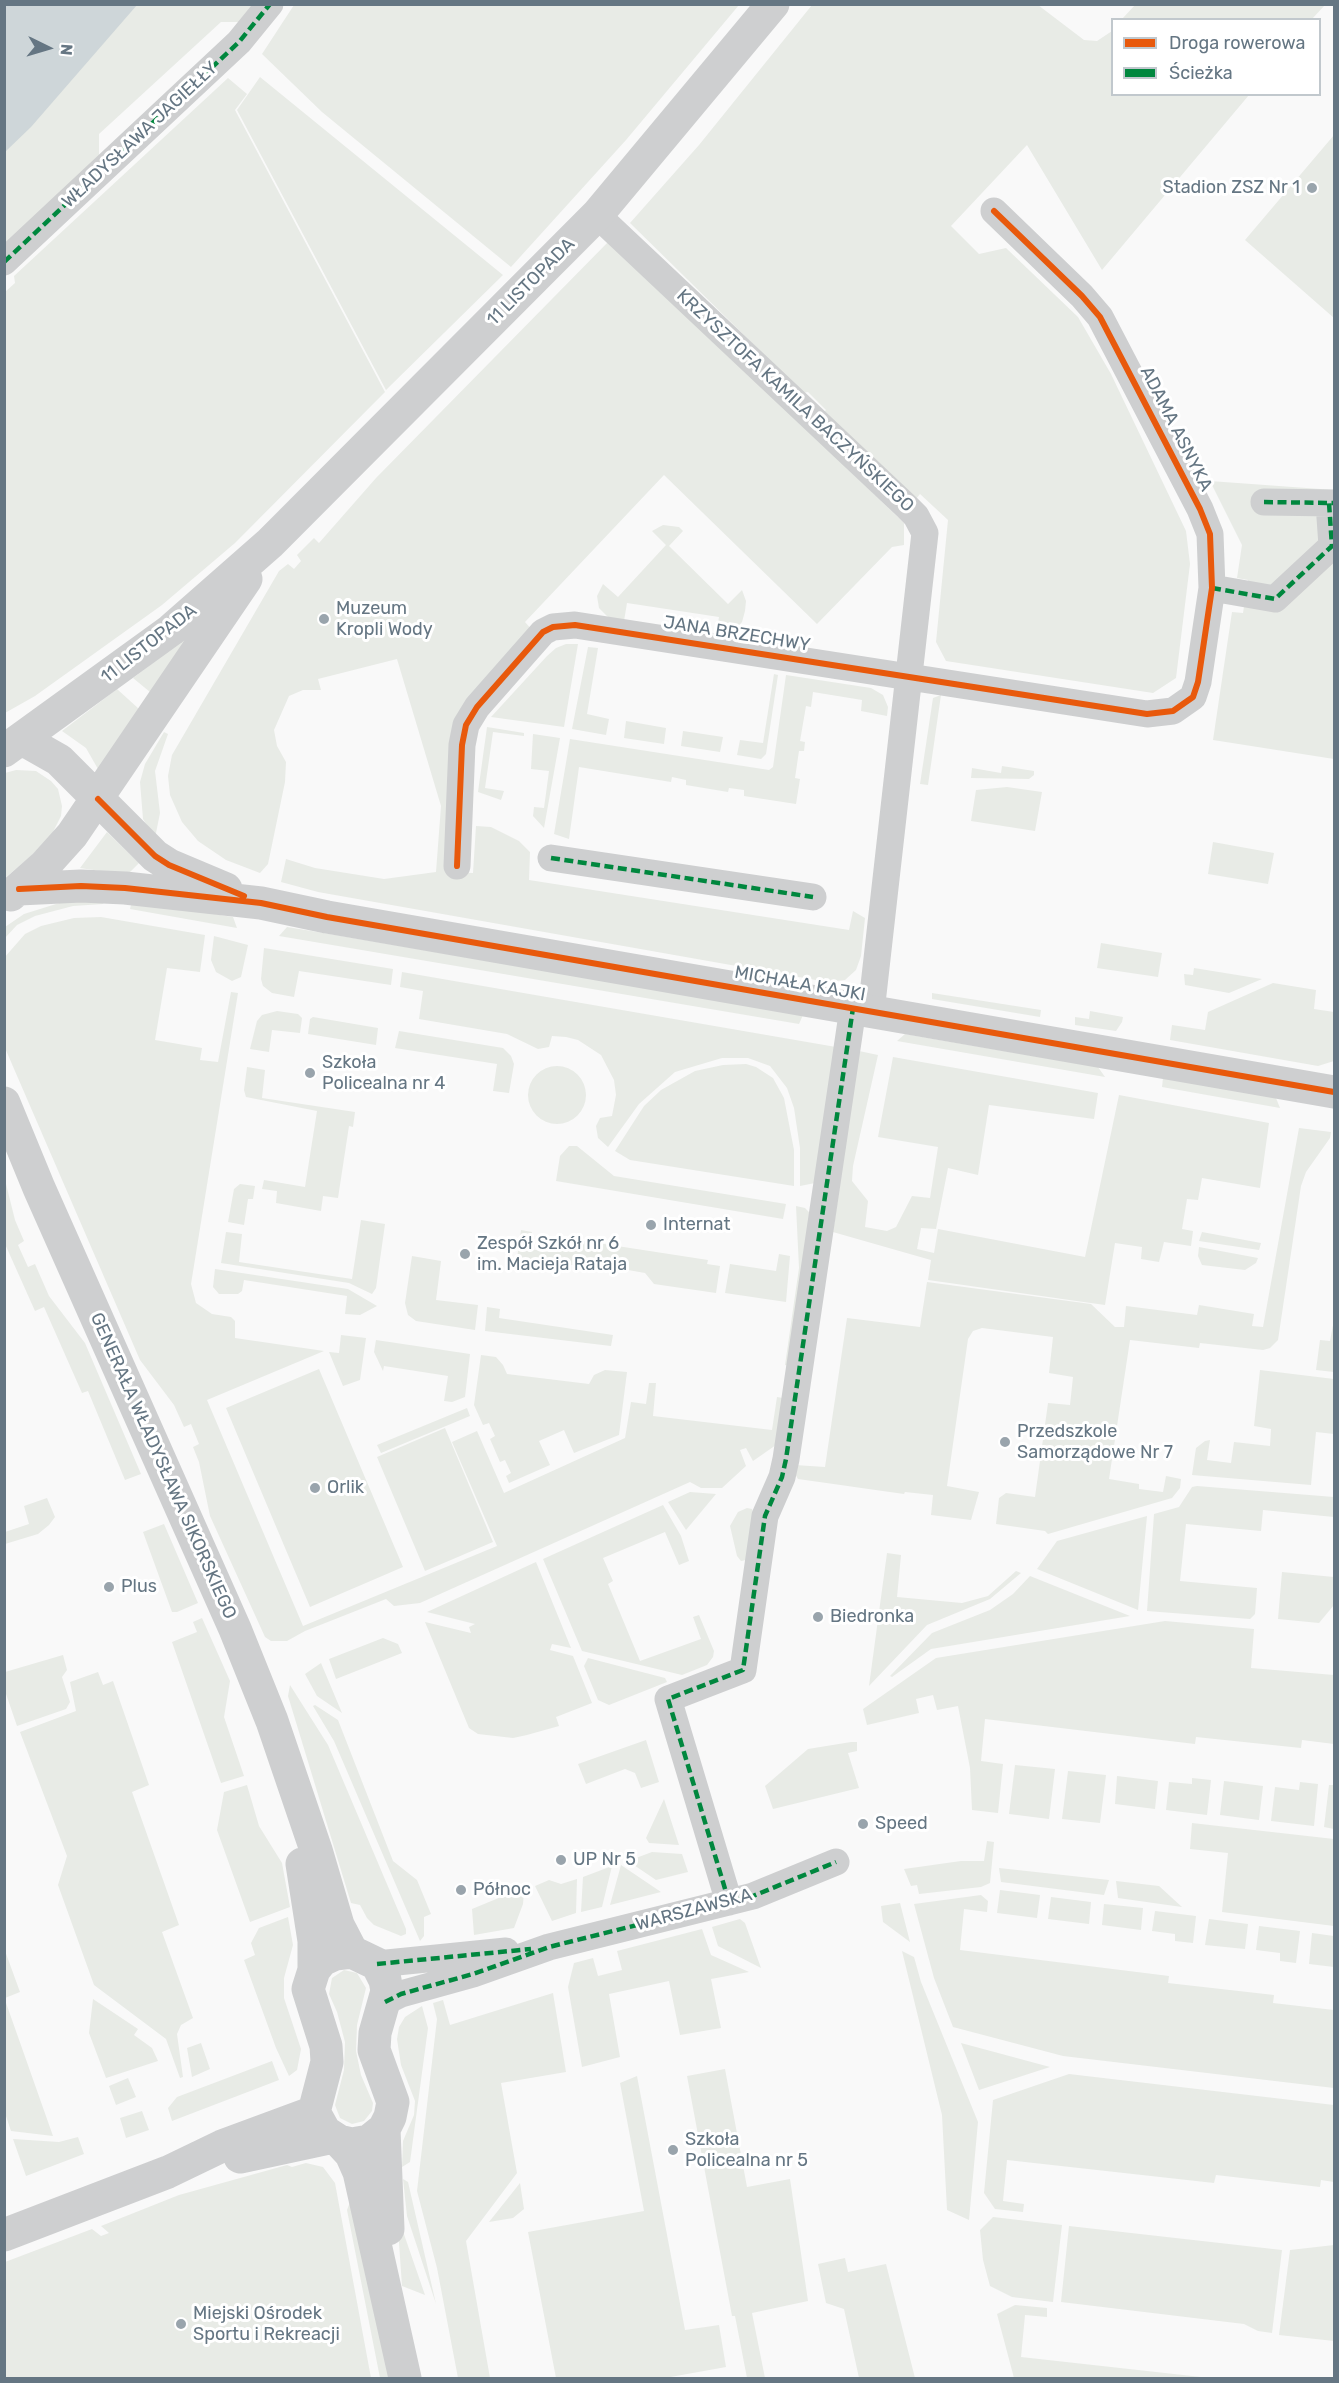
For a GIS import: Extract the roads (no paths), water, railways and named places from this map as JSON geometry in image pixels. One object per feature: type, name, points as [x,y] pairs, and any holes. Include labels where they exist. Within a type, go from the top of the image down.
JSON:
[{"type":"street","name":"WŁADYSŁAWA JAGIEŁŁY","points":[[4,262],[239,42],[270,4]]},
{"type":"street","name":"11 LISTOPADA","points":[[13,745],[171,630],[270,543],[597,215],[773,4]]},
{"type":"street","name":"ADAMA ASNYKA","points":[[994,211],[1083,296],[1114,342],[1206,526],[1212,547],[1212,588],[1198,682],[1193,697],[1185,704]]},
{"type":"street","name":"KRZYSZTOFA KAMILA BACZYŃSKIEGO","points":[[597,215],[916,516],[925,533],[910,675],[862,1010],[786,1459],[782,1477],[765,1516],[743,1670],[668,1699],[729,1902]]},
{"type":"street","points":[[1212,588],[1275,599],[1332,546],[1332,503],[1264,502]]},
{"type":"street","name":"11 LISTOPADA","points":[[12,895],[57,852],[98,799],[270,543]]},
{"type":"street","name":"JANA BRZECHWY","points":[[457,866],[462,744],[466,725],[477,707],[543,632],[553,627],[575,625],[910,675],[1147,714],[1173,711],[1185,704]]},
{"type":"street","name":"MICHAŁA KAJKI","points":[[13,745],[59,760],[155,856],[169,866],[261,903]]},
{"type":"street","points":[[551,858],[813,897]]},
{"type":"street","name":"MICHAŁA KAJKI","points":[[12,895],[81,886],[125,888],[261,903],[338,919],[1335,1092]]},
{"type":"street","name":"GENERAŁA WŁADYSŁAWA SIKORSKIEGO","points":[[4,1103],[39,1188],[235,1629],[316,1850],[338,1925],[385,1980],[385,2002]]},
{"type":"street","name":"GENERAŁA WŁADYSŁAWA SIKORSKIEGO","points":[[4,1135],[39,1188]]},
{"type":"street","name":"GENERAŁA WŁADYSŁAWA SIKORSKIEGO","points":[[280,1748],[295,1808],[314,1941],[314,1970],[308,1989],[325,2034],[329,2130]]},
{"type":"street","name":"WARSZAWSKA","points":[[385,2002],[401,1994],[472,1974],[549,1947],[753,1896],[836,1862]]},
{"type":"street","name":"WARSZAWSKA","points":[[364,1958],[549,1947]]},
{"type":"street","points":[[314,1970],[322,1960],[335,1954],[364,1958]]},
{"type":"street","points":[[4,2235],[168,2172],[329,2130],[352,2144],[369,2141],[384,2129],[390,2117],[393,2102],[374,2050],[375,2033],[385,2002]]},
{"type":"street","points":[[384,2129],[384,2176],[398,2342]]},
{"type":"street","points":[[329,2130],[351,2154],[358,2172],[405,2379]]},
{"type":"place","name":"Stadion ZSZ Nr 1","points":[[1312,188]]},
{"type":"place","name":"Muzeum Kropli Wody","points":[[324,619]]},
{"type":"place","name":"Szkoła Policealna nr 4","points":[[310,1073]]},
{"type":"place","name":"Internat","points":[[651,1225]]},
{"type":"place","name":"Zespół Szkół nr 6 im. Macieja Rataja","points":[[465,1254]]},
{"type":"place","name":"Przedszkole Samorządowe Nr 7","points":[[1005,1442]]},
{"type":"place","name":"Orlik","points":[[315,1488]]},
{"type":"place","name":"Plus","points":[[109,1587]]},
{"type":"place","name":"Biedronka","points":[[818,1617]]},
{"type":"place","name":"Speed","points":[[863,1824]]},
{"type":"place","name":"UP Nr 5","points":[[561,1860]]},
{"type":"place","name":"Północ","points":[[461,1890]]},
{"type":"place","name":"Szkoła Policealna nr 5","points":[[673,2150]]},
{"type":"place","name":"Miejski Ośrodek Sportu i Rekreacji","points":[[181,2324]]}]
